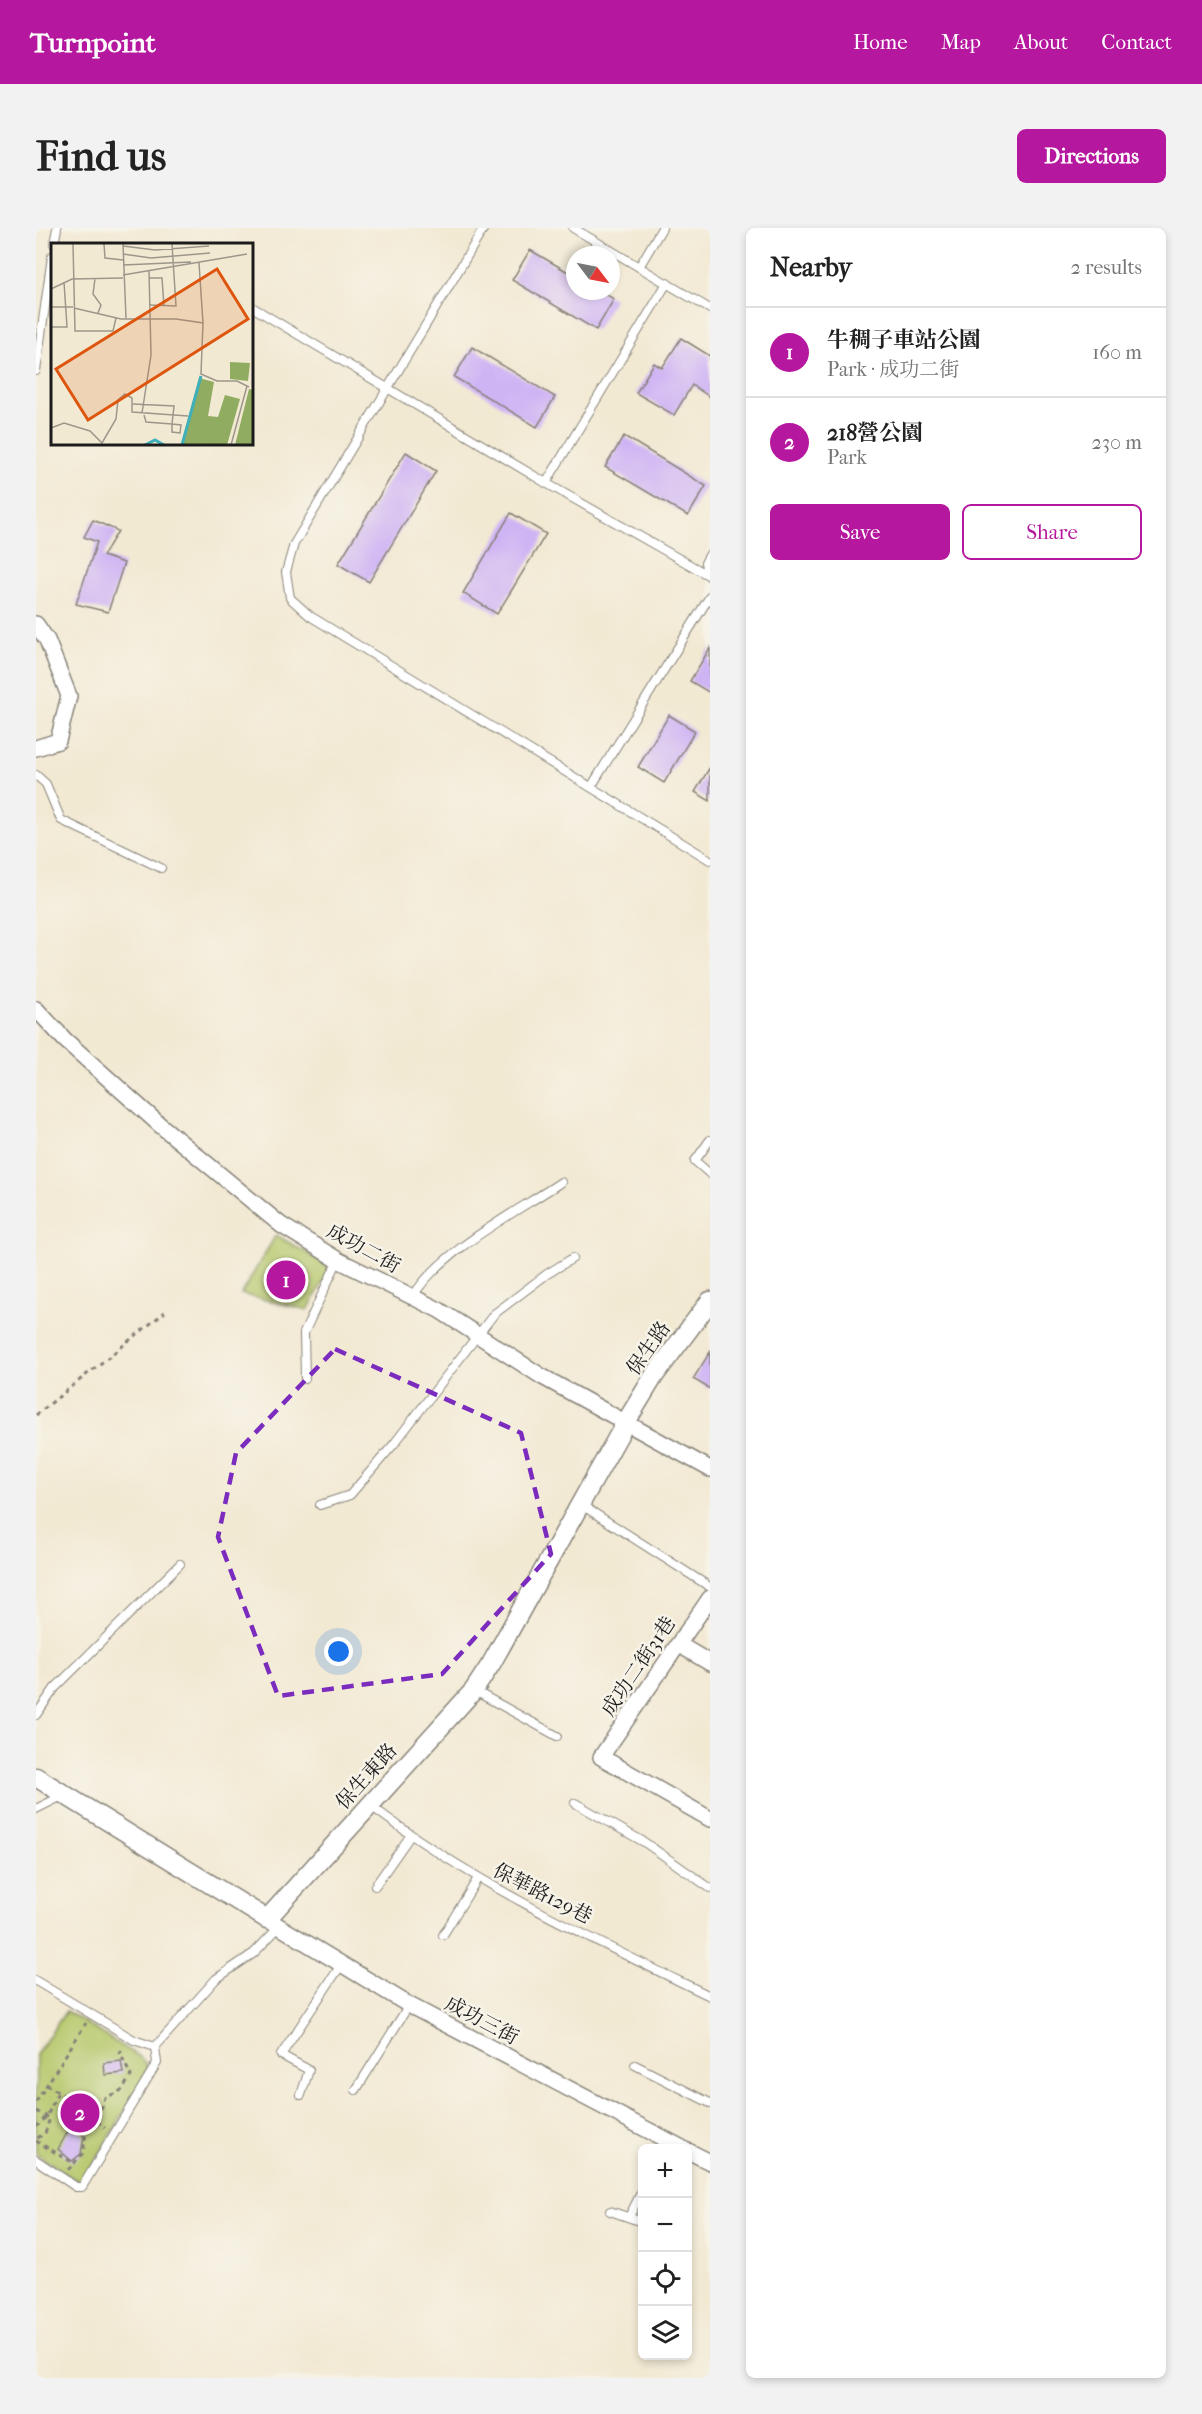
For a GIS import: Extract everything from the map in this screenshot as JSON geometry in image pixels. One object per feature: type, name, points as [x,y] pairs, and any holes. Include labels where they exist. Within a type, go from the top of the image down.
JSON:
[{"type":"street","points":[[36,624],[47,640],[69,696],[58,741],[36,748]]},
{"type":"street","name":"成功二街","points":[[36,1009],[90,1063],[242,1195],[281,1225],[338,1260],[439,1310],[541,1376],[710,1468]]},
{"type":"street","name":"保生路","points":[[626,1422],[654,1376],[710,1301]]},
{"type":"street","name":"保生東路","points":[[273,1923],[370,1805],[474,1690],[626,1422]]},
{"type":"street","name":"成功二街31巷","points":[[710,1598],[601,1757],[710,1819]]},
{"type":"street","points":[[678,1644],[710,1663]]},
{"type":"street","points":[[36,1777],[273,1923]]},
{"type":"street","name":"成功三街","points":[[273,1923],[409,2005],[663,2144]]},
{"type":"street","points":[[692,2153],[710,2162]]},
{"type":"lane","points":[[54,243],[57,228]]},
{"type":"lane","points":[[484,228],[294,544],[285,572],[290,598],[310,616],[710,860]]},
{"type":"lane","points":[[573,228],[710,309]]},
{"type":"lane","points":[[639,267],[662,228]]},
{"type":"lane","points":[[36,371],[51,263]]},
{"type":"lane","points":[[546,483],[667,284]]},
{"type":"lane","points":[[254,308],[546,483],[708,576]]},
{"type":"lane","points":[[708,576],[705,563],[710,554]]},
{"type":"lane","points":[[591,787],[710,596]]},
{"type":"lane","points":[[36,775],[46,784],[61,820],[161,868]]},
{"type":"lane","points":[[710,1140],[695,1161],[710,1174]]},
{"type":"lane","points":[[412,1297],[422,1281],[447,1258],[561,1182]]},
{"type":"lane","points":[[320,1504],[350,1495],[394,1444],[494,1314],[547,1274],[573,1258]]},
{"type":"lane","points":[[305,1379],[304,1333],[338,1260]]},
{"type":"lane","points":[[580,1504],[710,1587]]},
{"type":"lane","points":[[36,1715],[55,1688],[180,1564]]},
{"type":"lane","points":[[474,1690],[557,1736]]},
{"type":"lane","points":[[36,1809],[64,1796]]},
{"type":"lane","points":[[575,1803],[644,1842],[710,1888]]},
{"type":"lane","name":"保華路129巷","points":[[370,1805],[410,1836],[478,1878],[710,1996]]},
{"type":"lane","points":[[375,1886],[410,1836]]},
{"type":"lane","points":[[443,1935],[478,1878]]},
{"type":"lane","points":[[36,2160],[76,2187],[82,2187],[157,2063],[155,2047],[216,1979],[254,1953],[273,1923]]},
{"type":"lane","points":[[301,2095],[309,2070],[281,2055],[341,1965]]},
{"type":"lane","points":[[36,1981],[130,2037],[155,2047]]},
{"type":"lane","points":[[356,2090],[409,2005]]},
{"type":"lane","points":[[635,2065],[710,2103]]},
{"type":"lane","points":[[629,2217],[638,2198]]},
{"type":"lane","points":[[610,2211],[638,2220]]},
{"type":"path","points":[[36,1415],[165,1312]]},
{"type":"path","points":[[36,2102],[92,2014]]},
{"type":"path","points":[[60,2176],[75,2164],[83,2153],[86,2132],[97,2122],[105,2098],[122,2090],[132,2076],[120,2053],[130,2037]]},
{"type":"path","points":[[46,2085],[78,2105],[114,2134]]},
{"type":"path","points":[[36,2127],[47,2116],[58,2092]]},
{"type":"path","points":[[78,2105],[85,2096]]},
{"type":"path","points":[[36,2111],[50,2118],[48,2128],[36,2140],[75,2164]]},
{"type":"highlighted area","points":[[335,1349],[521,1433],[551,1554],[442,1674],[278,1696],[218,1537],[236,1453]]},
{"type":"green space","points":[[276,1235],[331,1267],[308,1310],[241,1294]]},
{"type":"green space","points":[[66,2011],[140,2057],[146,2064],[148,2072],[85,2178],[76,2180],[36,2154],[36,2055]]},
{"type":"building","points":[[530,250],[566,271],[566,300],[613,300],[596,330],[512,280]]},
{"type":"building","points":[[681,338],[710,356],[710,397],[692,385],[674,415],[636,393],[654,363],[662,368]]},
{"type":"building","points":[[472,347],[555,397],[537,427],[454,377]]},
{"type":"building","points":[[624,436],[706,486],[688,516],[605,467]]},
{"type":"building","points":[[406,452],[436,471],[369,582],[338,564]]},
{"type":"building","points":[[511,513],[546,534],[497,614],[463,593]]},
{"type":"building","points":[[93,520],[118,531],[103,556],[124,563],[108,612],[76,604],[97,542],[84,537]]},
{"type":"building","points":[[710,648],[710,693],[690,681]]},
{"type":"building","points":[[669,715],[695,731],[664,783],[638,767]]},
{"type":"building","points":[[710,767],[710,801],[695,792]]},
{"type":"building","points":[[710,1352],[710,1389],[693,1379]]},
{"type":"building","points":[[121,2061],[123,2073],[105,2075],[104,2063]]},
{"type":"building","points":[[73,2123],[84,2136],[81,2154],[72,2161],[58,2149]]},
{"type":"place","name":"牛稠子車站公園","points":[[286,1280]]},
{"type":"place","name":"218營公園","points":[[80,2113]]}]
